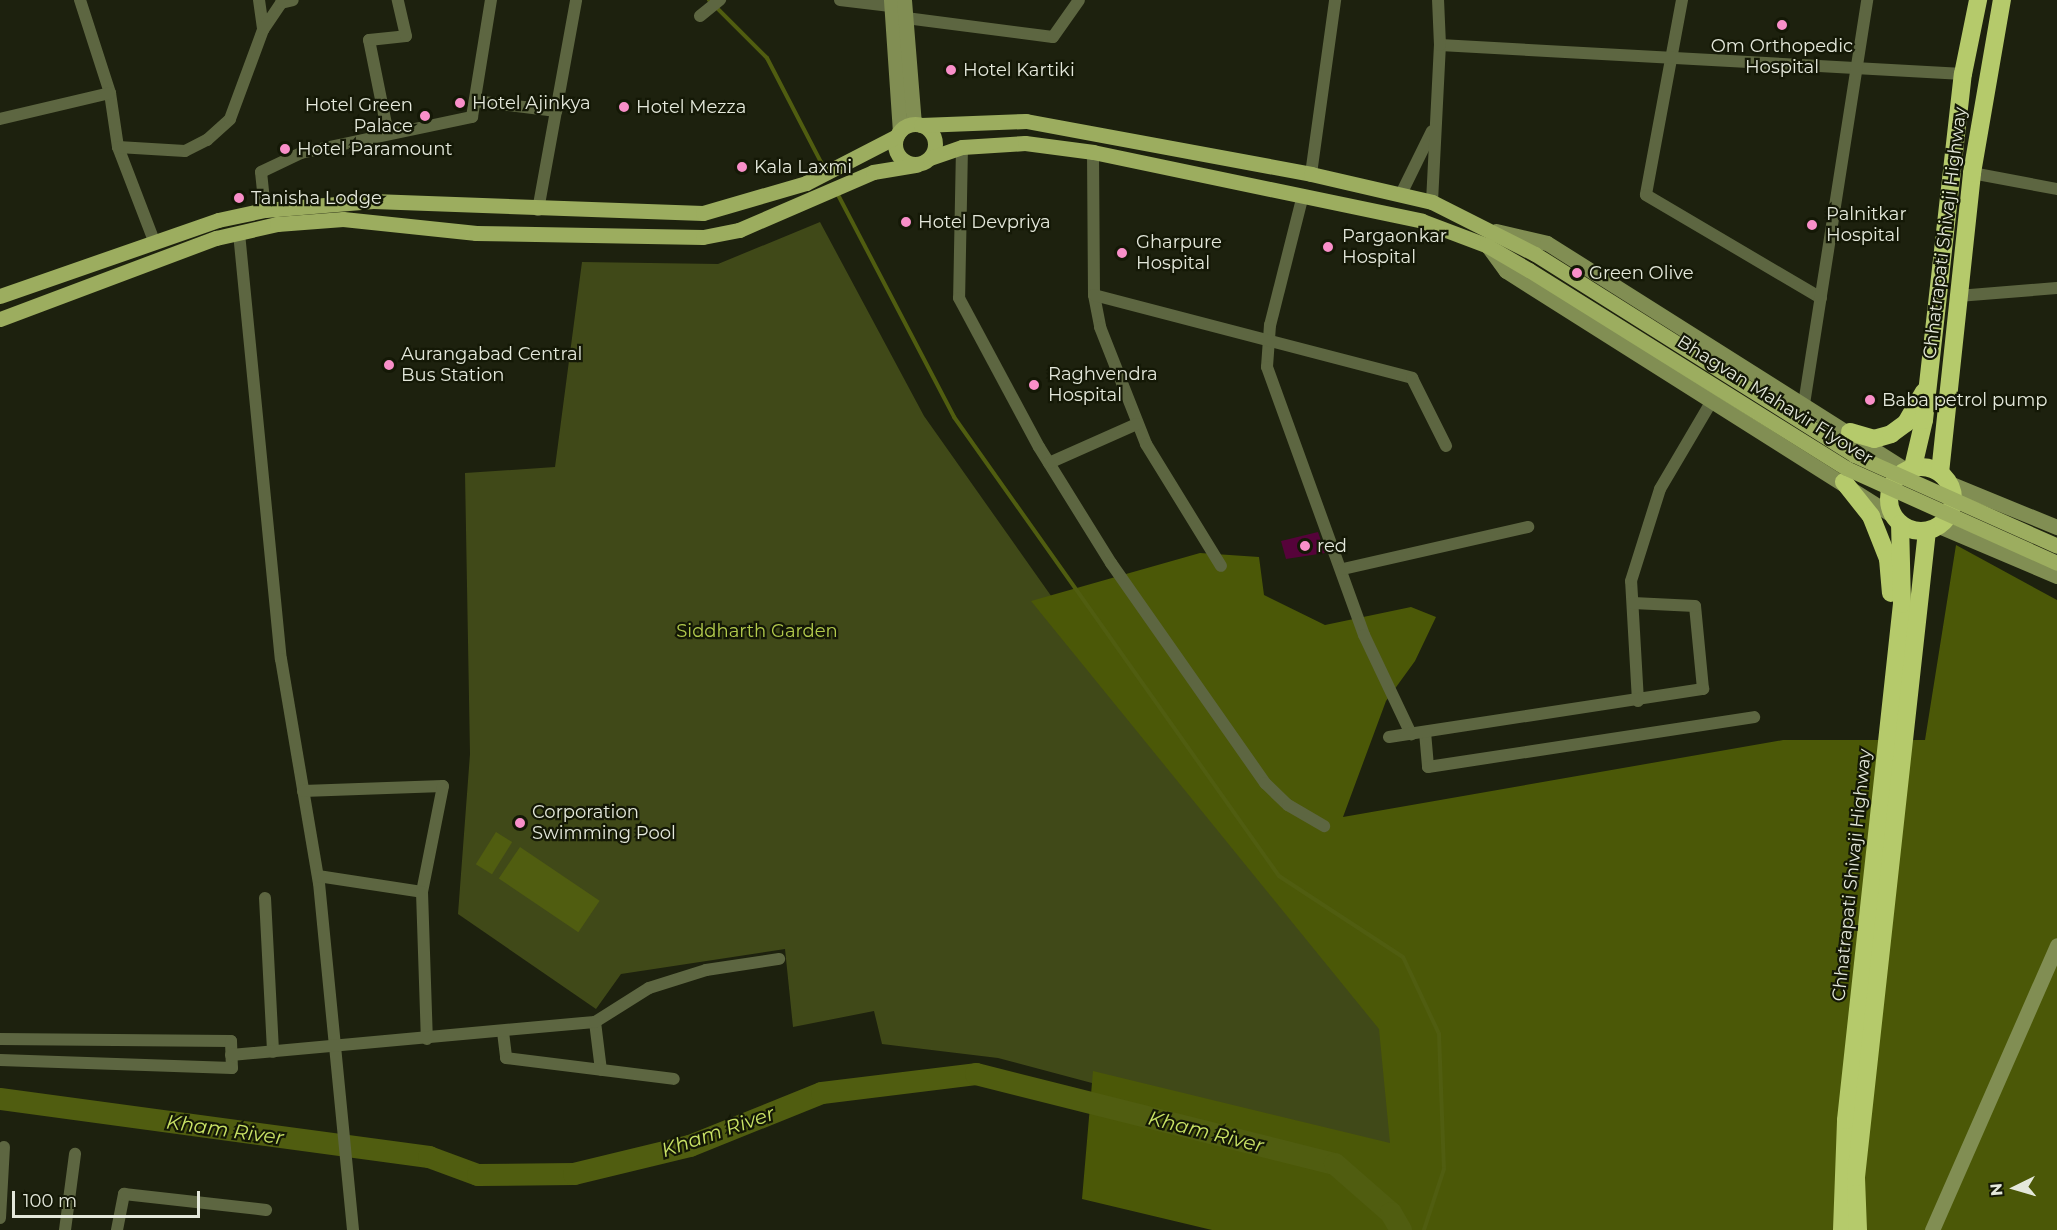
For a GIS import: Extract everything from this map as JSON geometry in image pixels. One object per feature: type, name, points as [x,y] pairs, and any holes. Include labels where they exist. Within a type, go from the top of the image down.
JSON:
[{"type":"highway","name":"Chhatrapati Shivaji Highway","points":[[1909,469],[1928,387],[1963,74],[1978,0]]},
{"type":"highway","name":"Chhatrapati Shivaji Highway","points":[[1945,478],[1958,296],[1972,173],[2002,0]]},
{"type":"highway","points":[[1850,432],[1874,439],[1891,434],[1906,423],[1928,387]]},
{"type":"highway","points":[[1909,469],[1945,478],[1953,507],[1933,529],[1896,519],[1890,489],[1909,469]]},
{"type":"highway","points":[[1844,482],[1871,516],[1888,559],[1897,654]]},
{"type":"highway","name":"Chhatrapati Shivaji Highway","points":[[1842,1230],[1846,1120],[1902,604],[1896,519]]},
{"type":"highway","name":"Chhatrapati Shivaji Highway","points":[[1858,1230],[1856,1177],[1933,529]]},
{"type":"main road","name":"Bhagvan Mahavir Flyover","points":[[917,124],[1026,121],[1311,174],[1432,202],[1496,231],[1535,254],[1854,455],[2057,546]]},
{"type":"main road","points":[[0,296],[154,241],[265,210],[373,201],[538,210],[703,213],[806,183],[865,156],[917,124],[935,139],[930,158],[916,165],[873,172],[739,230],[703,237],[476,233],[343,219],[277,224],[239,233],[0,319]]},
{"type":"main road","points":[[898,134],[898,156],[916,165]]},
{"type":"main road","name":"Bhagvan Mahavir Flyover","points":[[930,158],[962,147],[1025,143],[1093,152],[1422,220],[1486,245],[1529,270],[1846,468],[2057,563]]},
{"type":"street","points":[[80,0],[110,93],[118,147],[154,241]]},
{"type":"street","points":[[259,0],[263,30]]},
{"type":"street","points":[[118,147],[185,151],[207,140],[230,119],[263,30],[281,3],[293,0]]},
{"type":"street","points":[[388,134],[369,40],[406,36],[398,0]]},
{"type":"street","points":[[265,210],[261,172],[301,153],[472,117],[491,0]]},
{"type":"street","points":[[538,210],[576,0]]},
{"type":"street","points":[[700,16],[720,0]]},
{"type":"street","points":[[840,0],[899,6],[1053,37],[1079,0]]},
{"type":"street","points":[[1311,174],[1335,0]]},
{"type":"street","points":[[1432,202],[1434,127],[1440,45],[1438,0]]},
{"type":"street","points":[[1682,0],[1675,56],[1646,195],[1821,298]]},
{"type":"street","points":[[1804,404],[1867,0]]},
{"type":"street","points":[[899,6],[917,124]]},
{"type":"street","points":[[898,134],[899,6]]},
{"type":"street","points":[[1440,45],[1675,56],[1856,70],[1963,74]]},
{"type":"street","points":[[0,119],[110,93]]},
{"type":"street","points":[[475,101],[556,111]]},
{"type":"street","points":[[1401,194],[1434,127]]},
{"type":"street","points":[[962,147],[959,298],[1049,463],[1111,563],[1265,783],[1288,806],[1324,826]]},
{"type":"street","points":[[1093,152],[1094,295],[1100,327],[1137,424],[1221,566]]},
{"type":"street","points":[[1972,173],[2057,189]]},
{"type":"street","points":[[1303,195],[1269,344],[1267,367],[1343,569],[1364,635],[1411,734]]},
{"type":"street","points":[[1496,231],[1547,243],[1909,469]]},
{"type":"street","points":[[239,233],[281,659],[318,876],[352,1230]]},
{"type":"street","points":[[1486,245],[1506,271],[1844,482],[1896,519]]},
{"type":"street","points":[[1958,296],[2057,288]]},
{"type":"street","points":[[1094,295],[1269,344],[1412,378],[1446,446]]},
{"type":"street","points":[[1638,701],[1632,581],[1660,489],[1713,399]]},
{"type":"street","points":[[1049,463],[1137,424]]},
{"type":"street","points":[[1945,478],[2057,527]]},
{"type":"street","points":[[1343,569],[1528,527]]},
{"type":"street","points":[[1933,529],[2057,576]]},
{"type":"street","points":[[1389,737],[1638,701],[1703,689],[1706,684],[1695,606],[1633,603]]},
{"type":"street","points":[[1425,732],[1428,767],[1754,717]]},
{"type":"street","points":[[303,791],[443,786],[422,892],[428,1040]]},
{"type":"street","points":[[318,876],[422,892]]},
{"type":"street","points":[[265,898],[273,1052]]},
{"type":"street","points":[[1932,1230],[2057,945]]},
{"type":"street","points":[[231,1055],[334,1049],[596,1022],[649,988],[706,970],[779,959]]},
{"type":"street","points":[[596,1022],[601,1070]]},
{"type":"street","points":[[503,1032],[506,1058],[674,1079]]},
{"type":"street","points":[[0,1039],[231,1041],[231,1068],[0,1060]]},
{"type":"street","points":[[0,1218],[4,1148]]},
{"type":"street","points":[[65,1230],[75,1154]]},
{"type":"street","points":[[117,1230],[124,1194],[266,1210]]},
{"type":"green space","name":"Siddharth Garden","points":[[820,222],[924,416],[1143,726],[1401,1022],[1412,1176],[1257,1127],[998,1058],[882,1044],[874,1011],[793,1027],[785,949],[621,974],[596,1009],[458,914],[470,754],[465,473],[555,467],[582,262],[718,264]]},
{"type":"shaded area","points":[[1956,545],[2057,600],[2057,1230],[1212,1230],[1082,1199],[1093,1071],[1390,1143],[1379,1029],[1031,601],[1200,553],[1259,557],[1264,595],[1325,625],[1411,607],[1436,617],[1415,661],[1386,701],[1343,817],[1783,740],[1925,740]]},
{"type":"shaded area","points":[[496,832],[512,842],[492,874],[476,864]]},
{"type":"shaded area","points":[[520,847],[600,901],[578,932],[499,879]]},
{"type":"building","name":"red","points":[[1318,532],[1325,553],[1286,559],[1281,541]]},
{"type":"waterway","points":[[709,0],[767,58],[824,168]]},
{"type":"waterway","points":[[836,191],[954,417],[1279,876],[1403,957],[1439,1034],[1444,1169],[1424,1230]]},
{"type":"waterway","name":"Kham River","points":[[0,1099],[429,1157],[478,1175],[574,1174],[690,1146],[822,1093],[976,1074],[1335,1164],[1391,1213],[1401,1230]]},
{"type":"place","name":"Om Orthopedic Hospital","points":[[1782,25]]},
{"type":"place","name":"Hotel Kartiki","points":[[951,70]]},
{"type":"place","name":"Hotel Ajinkya","points":[[460,103]]},
{"type":"place","name":"Hotel Mezza","points":[[624,107]]},
{"type":"place","name":"Hotel Green Palace","points":[[425,116]]},
{"type":"place","name":"Hotel Paramount","points":[[285,149]]},
{"type":"place","name":"Kala Laxmi","points":[[742,167]]},
{"type":"place","name":"Tanisha Lodge","points":[[239,198]]},
{"type":"place","name":"Hotel Devpriya","points":[[906,222]]},
{"type":"place","name":"Palnitkar Hospital","points":[[1812,225]]},
{"type":"place","name":"Pargaonkar Hospital","points":[[1328,247]]},
{"type":"place","name":"Gharpure Hospital","points":[[1122,253]]},
{"type":"place","name":"Green Olive","points":[[1577,273]]},
{"type":"place","name":"Aurangabad Central Bus Station","points":[[389,365]]},
{"type":"place","name":"Raghvendra Hospital","points":[[1034,385]]},
{"type":"place","name":"Baba petrol pump","points":[[1870,400]]},
{"type":"place","name":"red","points":[[1305,546]]},
{"type":"place","name":"Corporation Swimming Pool","points":[[520,823]]}]
